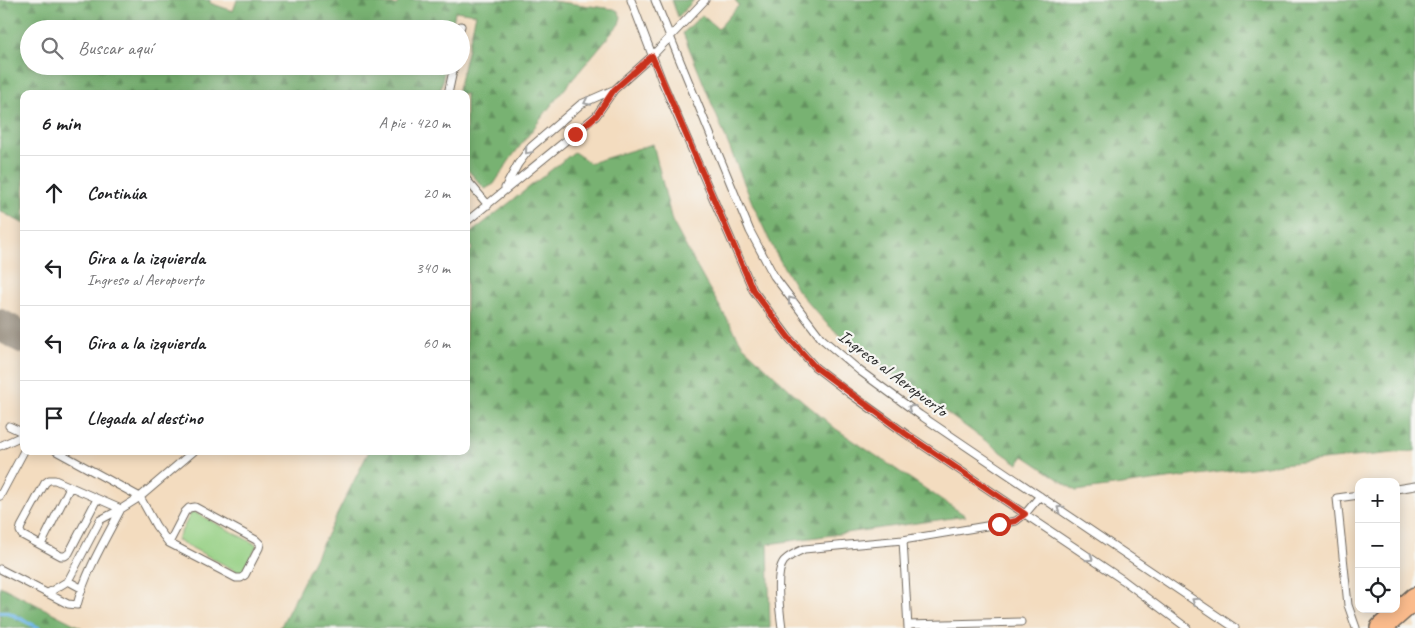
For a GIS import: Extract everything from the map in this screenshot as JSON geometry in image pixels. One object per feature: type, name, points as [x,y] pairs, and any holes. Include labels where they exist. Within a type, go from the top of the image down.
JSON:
[{"type":"main road","points":[[1381,628],[1415,598]]},
{"type":"lane","points":[[630,0],[652,56],[753,290],[789,338],[815,367],[849,393],[906,434],[1122,580],[1186,628]]},
{"type":"lane","name":"Ingreso al Aeropuerto","points":[[655,0],[669,38],[750,231],[774,276],[821,338],[860,371],[898,398],[1235,628]]},
{"type":"lane","points":[[470,219],[596,116],[614,90],[652,56],[705,0]]},
{"type":"lane","points":[[449,90],[452,75]]},
{"type":"lane","points":[[504,191],[518,164],[531,146],[581,104],[614,90]]},
{"type":"lane","points":[[470,184],[488,204]]},
{"type":"lane","points":[[9,426],[20,432]]},
{"type":"lane","points":[[0,446],[20,436]]},
{"type":"lane","points":[[0,496],[22,455]]},
{"type":"lane","points":[[63,455],[140,497],[156,526],[169,543],[236,578],[241,578],[244,575],[260,544],[256,540],[194,507],[188,508],[184,512],[169,543]]},
{"type":"lane","points":[[48,593],[68,581],[100,520],[121,510],[140,497],[189,455]]},
{"type":"lane","points":[[97,499],[69,553],[65,556],[61,556],[22,535],[20,531],[45,483],[50,480],[55,480],[70,487],[97,499],[121,510]]},
{"type":"lane","points":[[1400,488],[1415,486]]},
{"type":"lane","points":[[41,545],[70,487]]},
{"type":"lane","points":[[782,628],[778,574],[784,562],[793,554],[804,549],[903,540],[1016,521],[1025,514],[1040,496]]},
{"type":"lane","points":[[1355,496],[1337,498],[1348,606],[1356,628]]},
{"type":"lane","points":[[0,568],[68,604],[77,606],[81,588],[121,510]]},
{"type":"lane","points":[[903,540],[908,626],[1021,622]]},
{"type":"lane","points":[[68,581],[81,588]]},
{"type":"green space","points":[[0,0],[210,0],[210,3],[233,11],[237,0],[334,0],[397,5],[399,0],[544,0],[614,9],[618,11],[621,17],[619,24],[552,104],[494,184],[485,189],[470,172],[470,90],[458,90],[462,75],[470,75],[470,39],[476,14],[455,11],[454,20],[20,20],[20,75],[443,75],[441,90],[20,90],[20,222],[0,211]]},
{"type":"green space","points":[[672,0],[694,0],[678,17]]},
{"type":"green space","points":[[735,0],[1415,0],[1415,451],[1281,464],[1076,491],[1024,456],[1018,464],[852,345],[827,324],[797,290],[775,252],[753,205],[683,33],[702,15],[718,29],[739,5]]},
{"type":"green space","points":[[653,144],[672,221],[743,346],[791,391],[836,429],[966,516],[768,544],[770,628],[280,628],[367,455],[470,455],[470,253],[472,249],[470,234],[574,152],[590,163]]},
{"type":"green space","points":[[192,511],[257,545],[242,574],[177,540]]},
{"type":"green space","points":[[0,586],[82,628],[0,628]]},
{"type":"waterway","points":[[0,612],[7,612],[39,628]]},
{"type":"taxiway","points":[[0,325],[20,336]]},
{"type":"route","points":[[575,134],[596,116],[614,90],[652,56],[753,290],[774,319],[815,367],[906,434],[1025,514],[1016,521],[999,524]]}]
